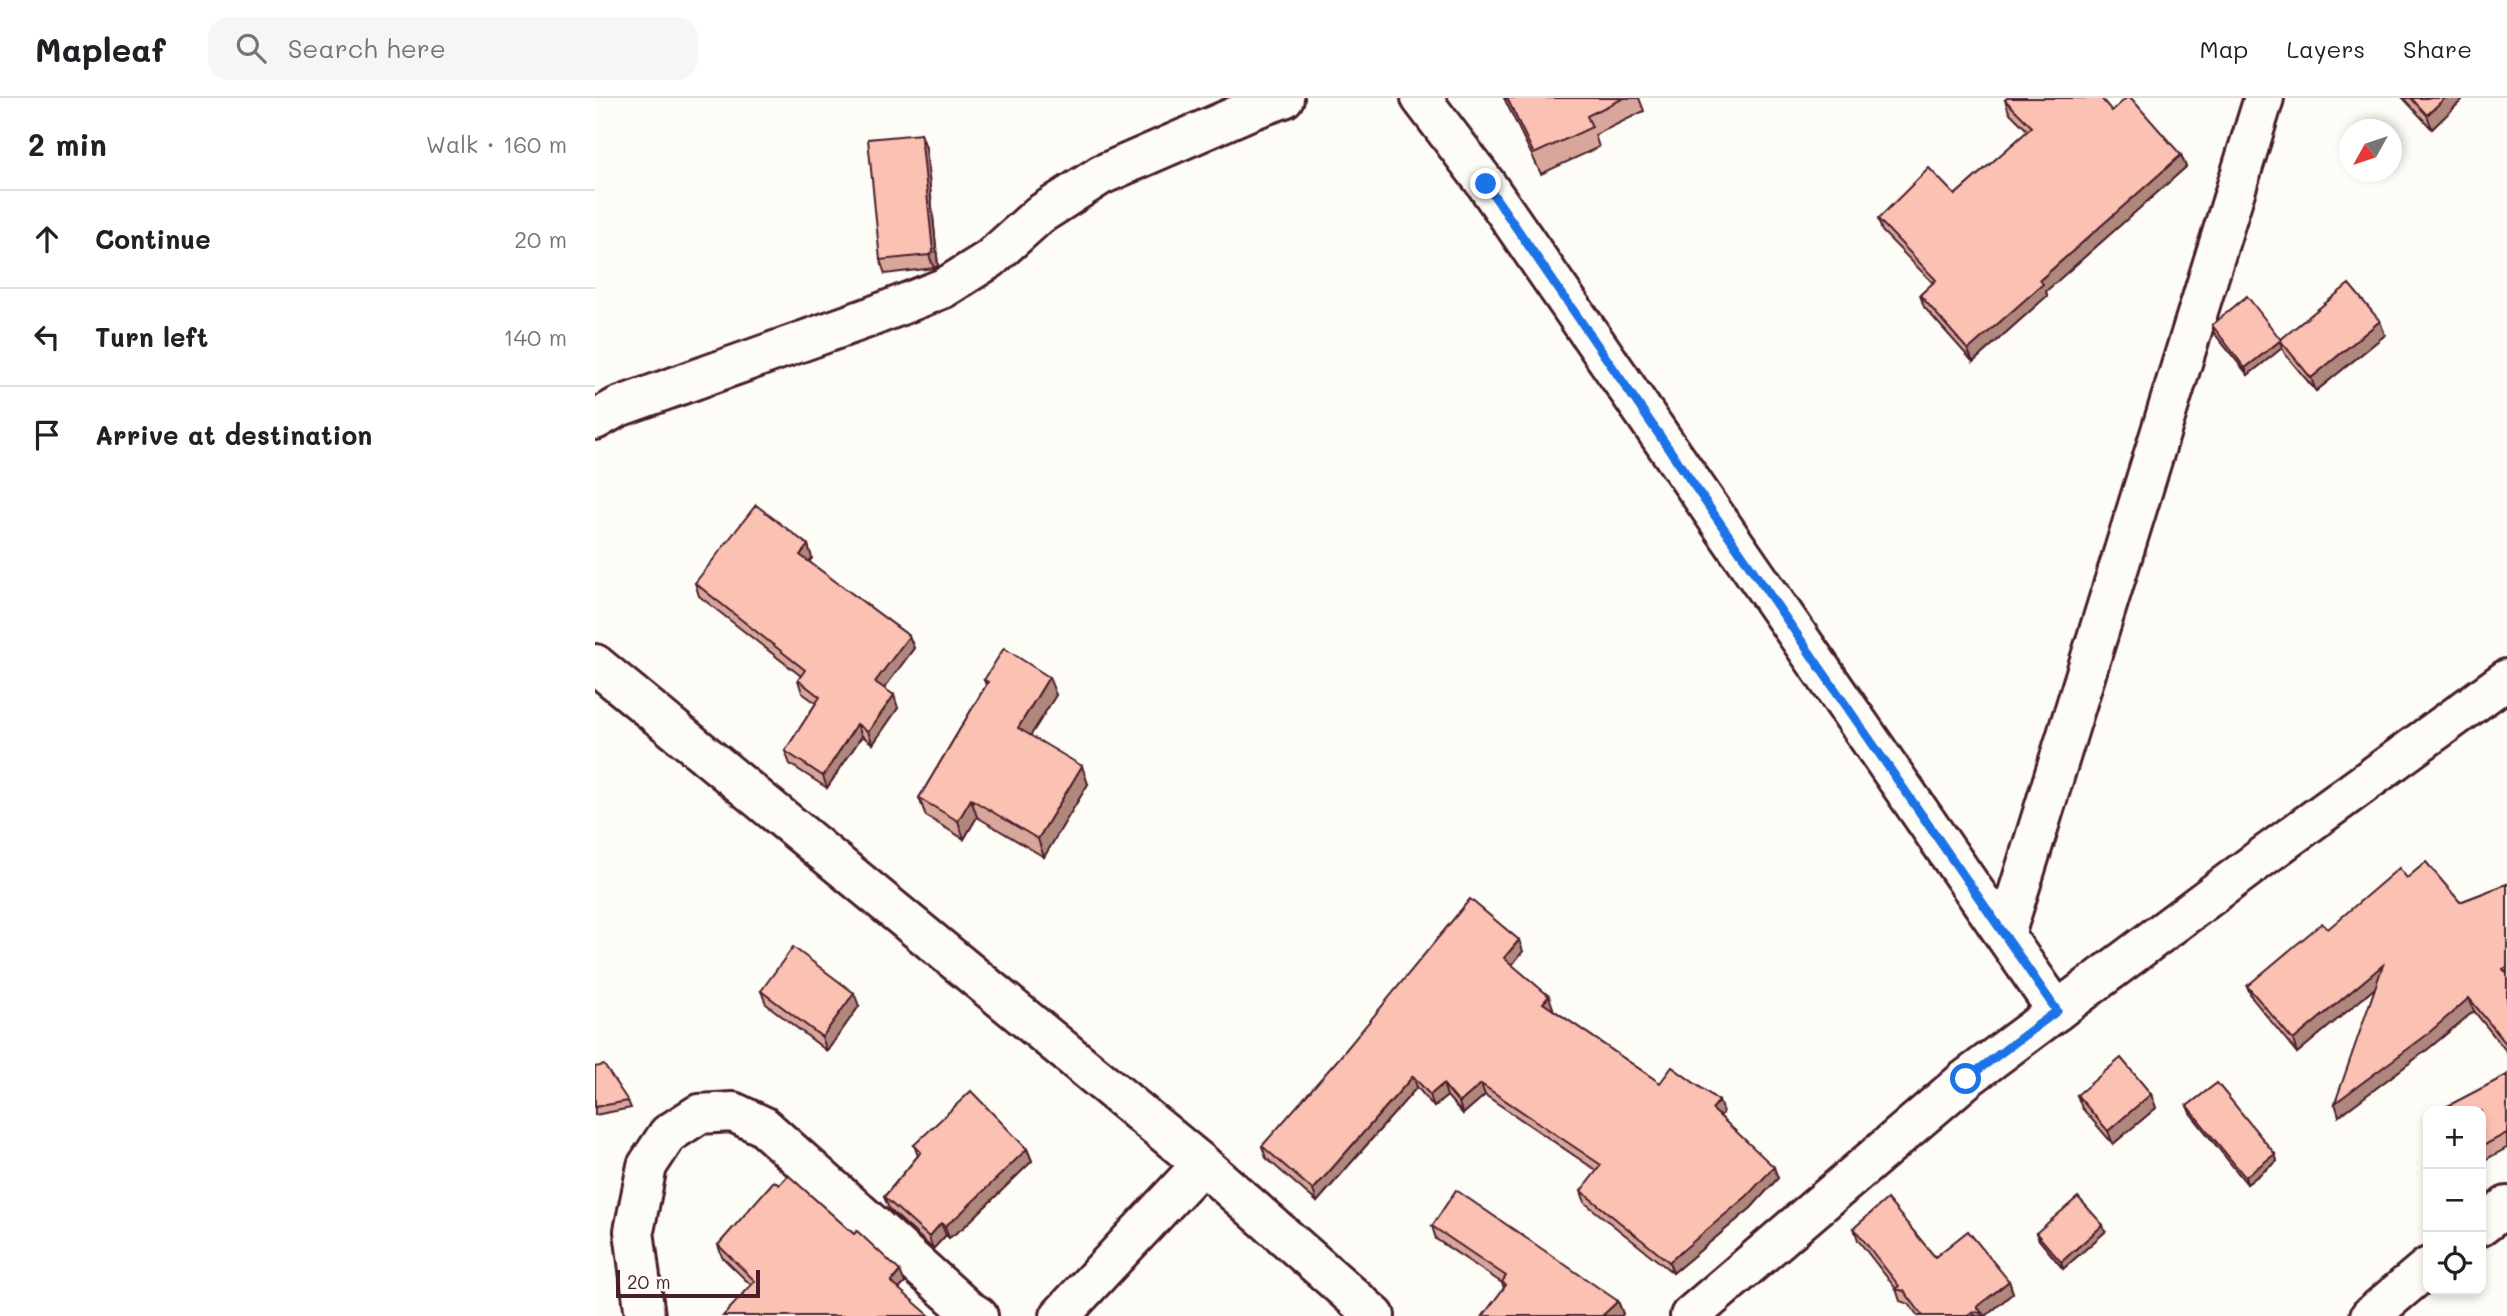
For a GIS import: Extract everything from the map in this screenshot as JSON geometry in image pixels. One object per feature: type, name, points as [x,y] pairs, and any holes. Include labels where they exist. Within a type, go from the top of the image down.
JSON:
[{"type":"street","points":[[595,420],[618,407],[944,288],[991,260],[1038,215],[1101,175],[1284,98]]},
{"type":"street","points":[[1421,98],[1486,184],[2057,1011]]},
{"type":"street","points":[[2005,935],[2264,98]]},
{"type":"street","points":[[595,664],[1202,1164],[1375,1316]]},
{"type":"street","points":[[1690,1316],[1966,1079],[2264,856],[2507,680]]},
{"type":"street","points":[[645,1316],[634,1231],[647,1166],[668,1134],[699,1114],[733,1112],[763,1126],[978,1316]]},
{"type":"street","points":[[1060,1316],[1202,1164]]},
{"type":"street","points":[[2486,1222],[2507,1206]]},
{"type":"street","points":[[2370,1316],[2423,1271]]},
{"type":"building","points":[[1507,98],[1624,98],[1587,116],[1592,127],[1534,154]]},
{"type":"building","points":[[2101,98],[2112,111],[2126,98],[2131,98],[2181,155],[2040,280],[2043,284],[1968,350],[1920,295],[1936,280],[1878,219],[1929,168],[1955,195],[2032,127],[2005,100]]},
{"type":"building","points":[[2411,98],[2445,98],[2427,115]]},
{"type":"building","points":[[921,134],[933,252],[929,255],[880,260],[868,139]]},
{"type":"building","points":[[2349,284],[2380,321],[2311,378],[2280,340]]},
{"type":"building","points":[[2247,296],[2281,340],[2245,368],[2212,325]]},
{"type":"building","points":[[756,505],[808,545],[800,555],[909,636],[875,682],[894,695],[868,732],[857,724],[823,776],[785,751],[820,697],[798,680],[805,670],[695,583]]},
{"type":"building","points":[[1004,648],[1049,677],[1018,728],[1082,766],[1038,839],[971,799],[958,821],[919,798],[988,682],[984,680]]},
{"type":"building","points":[[2426,862],[2460,902],[2507,884],[2507,967],[2503,969],[2507,974],[2507,1045],[2469,998],[2424,1037],[2335,1103],[2383,965],[2293,1040],[2247,986],[2322,923],[2328,929],[2399,868],[2407,878]]},
{"type":"building","points":[[1470,899],[1519,940],[1504,958],[1549,996],[1543,1003],[1660,1083],[1672,1067],[1719,1101],[1712,1109],[1774,1167],[1747,1196],[1669,1262],[1581,1191],[1601,1165],[1481,1084],[1459,1103],[1443,1084],[1430,1095],[1413,1076],[1313,1190],[1262,1146],[1340,1057]]},
{"type":"building","points":[[793,947],[854,993],[822,1037],[761,991]]},
{"type":"building","points":[[2121,1058],[2151,1094],[2108,1131],[2077,1095]]},
{"type":"building","points":[[604,1065],[628,1101],[595,1107],[595,1067]]},
{"type":"building","points":[[2507,1075],[2507,1133],[2486,1144],[2486,1106],[2448,1106]]},
{"type":"building","points":[[2217,1083],[2275,1154],[2245,1177],[2187,1106]]},
{"type":"building","points":[[971,1091],[1027,1149],[960,1214],[945,1226],[941,1223],[929,1237],[884,1197],[921,1152],[914,1145]]},
{"type":"building","points":[[788,1175],[854,1234],[857,1231],[900,1271],[891,1282],[930,1316],[723,1316],[755,1281],[718,1245],[774,1181],[779,1185]]},
{"type":"building","points":[[1456,1190],[1618,1301],[1602,1316],[1483,1316],[1506,1285],[1502,1282],[1506,1276],[1432,1226]]},
{"type":"building","points":[[2078,1197],[2103,1225],[2061,1262],[2036,1233]]},
{"type":"building","points":[[1887,1199],[1935,1257],[1968,1231],[2009,1281],[1977,1307],[1983,1314],[1973,1311],[1966,1316],[1923,1316],[1904,1291],[1895,1289],[1899,1286],[1854,1228]]},
{"type":"route","points":[[1486,184],[2057,1011],[1966,1079]]}]
